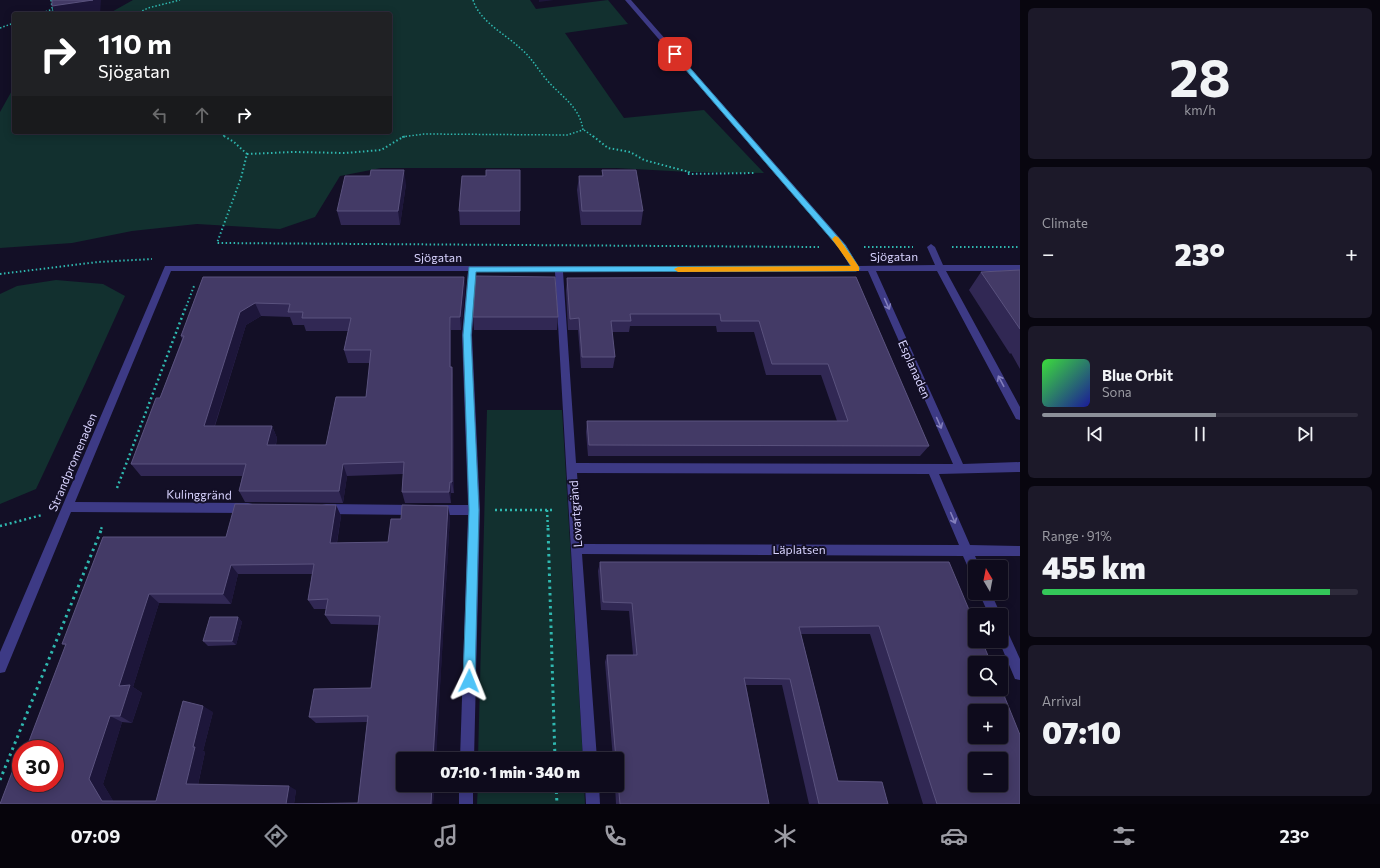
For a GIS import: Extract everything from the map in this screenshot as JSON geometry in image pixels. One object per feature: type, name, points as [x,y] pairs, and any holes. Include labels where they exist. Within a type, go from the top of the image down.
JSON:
[{"type":"street","points":[[628,0],[843,247],[856,269]]},
{"type":"street","points":[[931,247],[940,268],[1020,416]]},
{"type":"street","name":"Sjögatan","points":[[168,268],[1020,268]]},
{"type":"street","name":"Strandpromenaden","points":[[0,667],[168,268]]},
{"type":"street","points":[[467,752],[474,510],[467,335],[472,269]]},
{"type":"street","name":"Lovartgränd","points":[[559,269],[590,752]]},
{"type":"street","name":"Esplanaden","points":[[871,269],[960,469]]},
{"type":"street","points":[[572,468],[960,469],[1020,467]]},
{"type":"street","points":[[932,469],[970,560]]},
{"type":"street","name":"Kulinggränd","points":[[68,507],[260,508]]},
{"type":"street","points":[[316,509],[474,510]]},
{"type":"street","name":"Läplatsen","points":[[577,549],[1020,551]]},
{"type":"street","points":[[1008,646],[1020,674]]},
{"type":"street","points":[[466,792],[466,804]]},
{"type":"street","points":[[592,792],[593,804]]},
{"type":"path","points":[[52,0],[52,12]]},
{"type":"path","points":[[140,12],[148,8],[180,0]]},
{"type":"path","points":[[473,0],[480,14],[522,49],[546,78],[564,96],[583,122],[583,130]]},
{"type":"path","points":[[45,12],[53,9]]},
{"type":"path","points":[[0,28],[12,24]]},
{"type":"path","points":[[220,134],[234,142],[247,154],[293,152],[346,153],[381,150],[403,137],[424,134],[567,136],[583,130]]},
{"type":"path","points":[[583,130],[608,148],[630,152],[644,160],[689,172],[687,174],[778,173]]},
{"type":"path","points":[[247,154],[241,178],[217,243],[1020,247]]},
{"type":"path","points":[[0,274],[98,262],[156,259]]},
{"type":"path","points":[[0,780],[110,507],[196,281]]},
{"type":"path","points":[[0,526],[68,507]]},
{"type":"path","points":[[474,510],[575,510]]},
{"type":"path","points":[[547,510],[555,752]]},
{"type":"path","points":[[556,792],[557,804]]},
{"type":"green space","points":[[133,0],[530,0],[536,9],[608,0],[628,24],[565,33],[624,118],[704,110],[764,173],[689,172],[616,168],[381,168],[340,176],[315,217],[280,229],[197,224],[132,231],[72,243],[0,248],[0,112],[12,91],[12,134],[392,134],[392,12],[112,12]]},
{"type":"green space","points":[[56,280],[103,284],[125,296],[36,489],[0,504],[0,294],[17,286]]},
{"type":"green space","points":[[487,410],[562,410],[583,752],[478,752]]},
{"type":"green space","points":[[478,792],[584,792],[585,804],[477,804]]},
{"type":"building","points":[[52,0],[93,0],[52,6]]},
{"type":"building","points":[[371,170],[404,170],[398,211],[337,211],[345,176],[370,176]]},
{"type":"building","points":[[486,170],[520,170],[520,211],[459,211],[462,176],[486,176]]},
{"type":"building","points":[[602,170],[636,170],[643,211],[582,211],[579,176],[603,176]]},
{"type":"building","points":[[1020,270],[1020,329],[981,272]]},
{"type":"building","points":[[476,276],[555,277],[558,317],[473,317]]},
{"type":"building","points":[[203,277],[464,277],[460,317],[450,317],[450,367],[452,367],[452,482],[450,482],[449,492],[402,492],[404,462],[343,464],[339,491],[239,491],[246,464],[131,464],[156,398],[160,398],[184,336],[181,336]],"holes":[[[255,303],[290,304],[288,312],[303,312],[302,318],[351,318],[344,350],[371,350],[366,397],[336,397],[326,445],[267,445],[272,426],[204,426],[240,312]]]},
{"type":"building","points":[[856,277],[929,446],[589,445],[587,421],[848,421],[828,364],[772,364],[759,321],[721,321],[720,314],[630,314],[631,321],[611,321],[615,357],[582,357],[579,318],[570,319],[567,278]]},
{"type":"building","points":[[235,504],[336,505],[330,543],[388,542],[391,519],[401,519],[402,505],[448,506],[433,752],[396,752],[396,792],[432,792],[431,804],[286,804],[0,804],[12,772],[12,792],[64,792],[64,740],[29,740],[66,644],[62,644],[103,537],[226,537]],"holes":[[[314,564],[308,600],[328,599],[325,615],[380,616],[371,688],[314,689],[309,717],[368,716],[358,803],[286,804],[289,786],[186,784],[203,706],[183,701],[156,801],[102,801],[89,779],[110,716],[120,716],[130,685],[119,686],[149,594],[223,594],[231,565]]]},
{"type":"building","points":[[600,562],[949,562],[968,608],[968,648],[985,648],[988,656],[968,656],[968,696],[1004,696],[1007,704],[968,704],[968,744],[1008,744],[1008,705],[1020,735],[1020,804],[937,804],[879,626],[799,627],[838,781],[882,782],[888,804],[819,804],[790,679],[744,678],[769,804],[620,804],[619,792],[624,792],[624,752],[615,752],[607,655],[637,655],[632,603],[603,602]]},
{"type":"building","points":[[210,617],[238,617],[232,641],[203,641]]},
{"type":"slow traffic","points":[[678,269],[856,269],[843,247],[835,239]]},
{"type":"route","points":[[469,681],[474,510],[467,335],[472,269],[856,269],[843,247],[675,54]]}]
